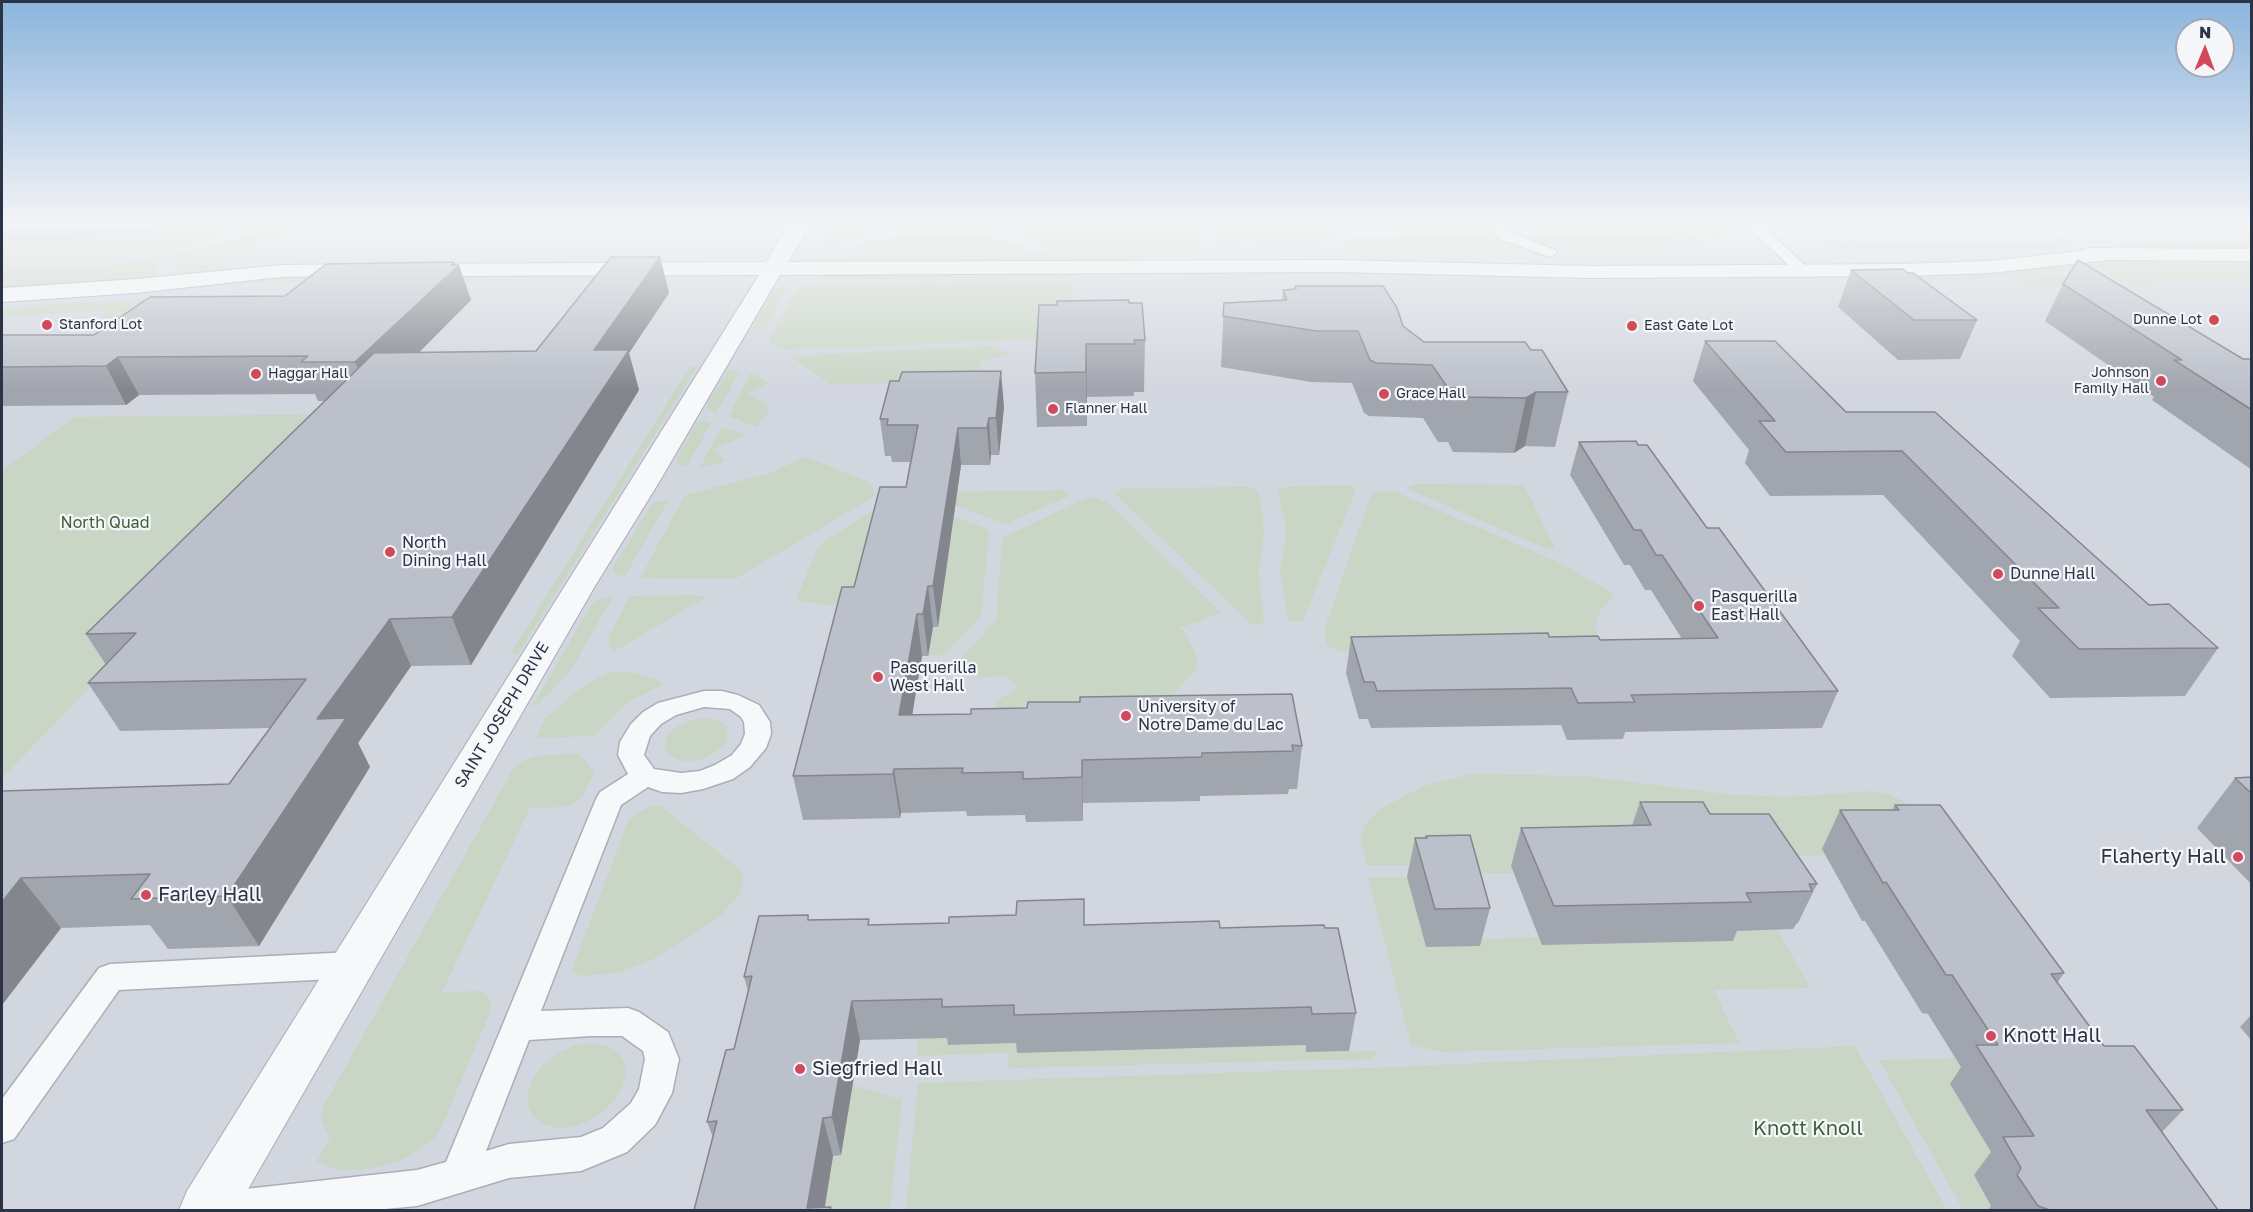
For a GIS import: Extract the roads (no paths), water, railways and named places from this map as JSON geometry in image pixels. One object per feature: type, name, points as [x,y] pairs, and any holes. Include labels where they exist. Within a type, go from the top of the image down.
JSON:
[{"type":"street","points":[[2,295],[208,279]]},
{"type":"street","name":"SAINT JOSEPH DRIVE","points":[[206,1210],[766,279]]},
{"type":"lane","points":[[704,699],[722,699],[738,703],[750,711],[757,722],[758,734],[753,748],[741,762],[724,772],[703,780],[681,783],[662,782],[645,776],[636,766],[631,755],[633,742],[640,730],[652,718],[667,709],[704,699]]},
{"type":"lane","points":[[458,1176],[521,1026],[610,799],[645,776]]},
{"type":"lane","points":[[2,1127],[110,976],[352,966]]},
{"type":"lane","points":[[218,1210],[417,1188],[509,1161],[581,1154],[615,1140],[643,1114],[655,1093],[662,1059],[656,1042],[628,1022],[521,1026]]},
{"type":"place","name":"Dunne Lot","points":[[2214,320]]},
{"type":"place","name":"Stanford Lot","points":[[47,325]]},
{"type":"place","name":"East Gate Lot","points":[[1632,326]]},
{"type":"place","name":"Haggar Hall","points":[[256,374]]},
{"type":"place","name":"Johnson Family Hall","points":[[2161,381]]},
{"type":"place","name":"Grace Hall","points":[[1384,394]]},
{"type":"place","name":"Flanner Hall","points":[[1053,409]]},
{"type":"place","name":"North Dining Hall","points":[[390,552]]},
{"type":"place","name":"Dunne Hall","points":[[1998,574]]},
{"type":"place","name":"Pasquerilla East Hall","points":[[1699,606]]},
{"type":"place","name":"Pasquerilla West Hall","points":[[878,677]]},
{"type":"place","name":"University of Notre Dame du Lac","points":[[1126,716]]},
{"type":"place","name":"Flaherty Hall","points":[[2238,857]]},
{"type":"place","name":"Farley Hall","points":[[146,895]]},
{"type":"place","name":"Knott Hall","points":[[1991,1036]]},
{"type":"place","name":"Siegfried Hall","points":[[800,1069]]},
{"type":"park label","name":"North Quad","points":[[105,523]]},
{"type":"park label","name":"Knott Knoll","points":[[1808,1129]]}]
